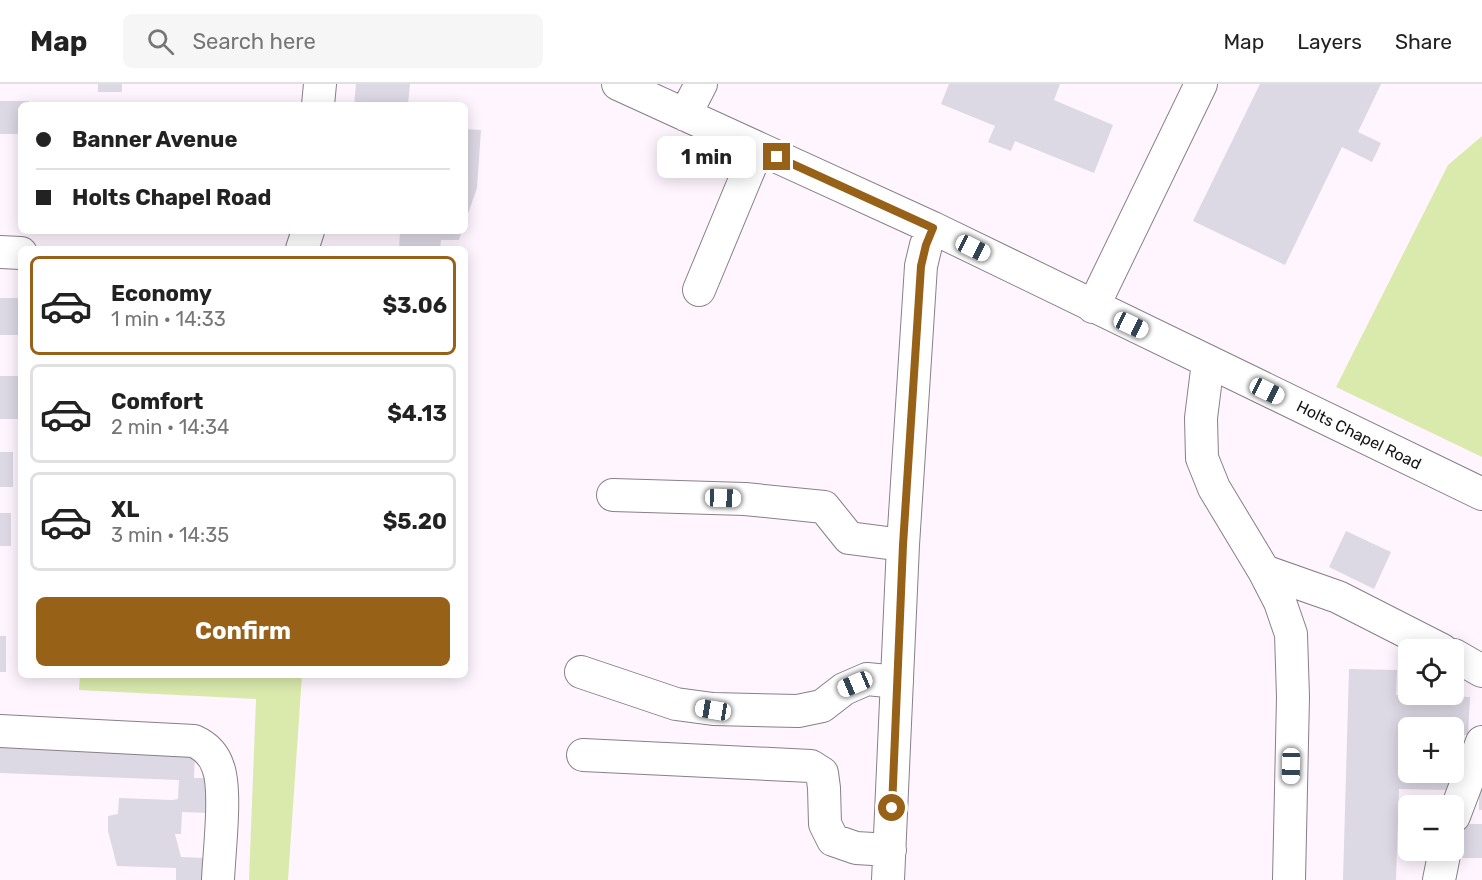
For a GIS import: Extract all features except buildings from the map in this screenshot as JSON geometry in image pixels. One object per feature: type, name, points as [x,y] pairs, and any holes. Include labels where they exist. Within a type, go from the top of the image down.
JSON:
[{"type":"street","points":[[318,102],[320,84]]},
{"type":"street","name":"Holts Chapel Road","points":[[618,84],[933,228],[1482,494]]},
{"type":"street","points":[[685,115],[701,84]]},
{"type":"street","points":[[1093,307],[1201,84]]},
{"type":"street","points":[[699,290],[758,148]]},
{"type":"street","points":[[583,755],[811,766],[822,773],[825,788],[825,824],[832,840],[856,848],[889,865],[903,545],[921,266],[933,228]]},
{"type":"street","points":[[0,252],[18,253]]},
{"type":"street","points":[[1208,362],[1201,418],[1202,458],[1214,488],[1280,602],[1291,634],[1293,697],[1289,880]]},
{"type":"street","points":[[613,495],[745,499],[824,507],[849,538],[903,545]]},
{"type":"street","points":[[1264,571],[1338,597],[1420,639]]},
{"type":"street","points":[[1464,661],[1482,671]]},
{"type":"street","points":[[581,672],[676,704],[713,710],[798,711],[822,706],[844,689],[867,679],[897,682]]},
{"type":"street","points":[[0,731],[194,741],[206,746],[219,767],[222,792],[218,880]]},
{"type":"street","points":[[1462,795],[1482,742]]},
{"type":"street","points":[[1439,880],[1443,861]]},
{"type":"green space","points":[[1482,136],[1482,457],[1336,387],[1448,165]]},
{"type":"green space","points":[[80,678],[302,678],[288,880],[249,880],[256,699],[79,690]]},
{"type":"route","points":[[777,157],[933,228],[921,266],[903,545],[892,808]]}]
